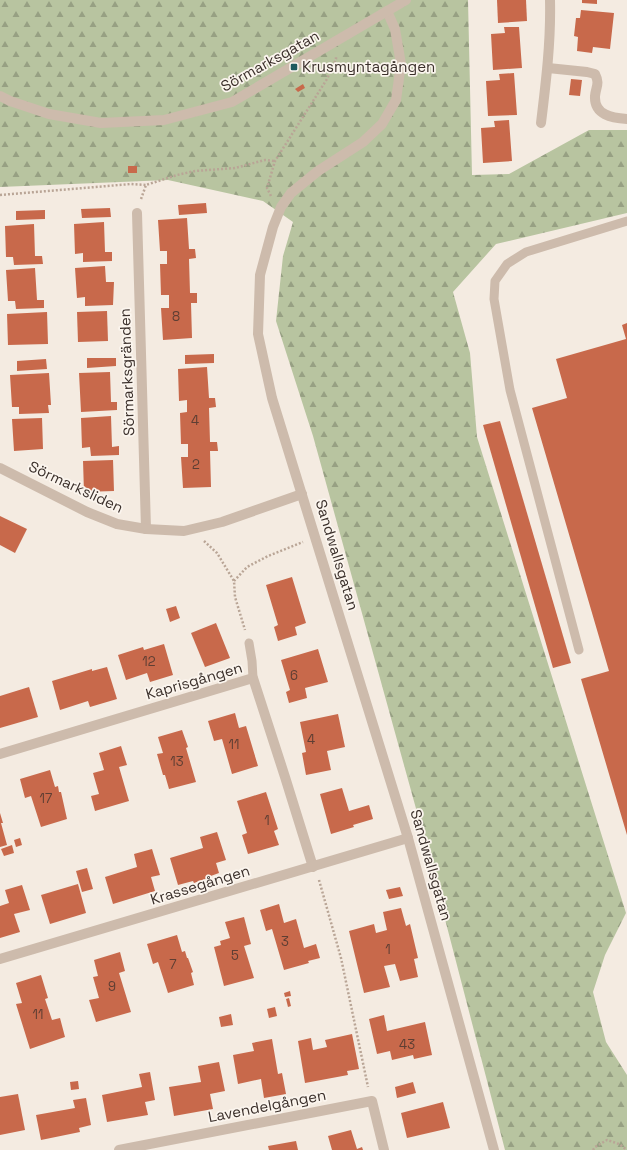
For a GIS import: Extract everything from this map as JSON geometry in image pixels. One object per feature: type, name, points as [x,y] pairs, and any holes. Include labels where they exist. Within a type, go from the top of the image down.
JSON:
[{"type":"street","name":"Sörmarksgatan","points":[[0,96],[10,101],[49,114],[102,124],[164,120],[232,102],[406,0]]},
{"type":"street","points":[[541,123],[548,68],[550,0]]},
{"type":"street","name":"Sandwallsgatan","points":[[387,11],[395,29],[401,64],[396,100],[382,124],[363,142],[318,171],[291,194],[281,207],[273,227],[260,275],[258,334],[272,398],[408,838],[494,1150]]},
{"type":"street","points":[[548,68],[595,74],[598,81],[595,97],[599,111],[608,116],[627,120]]},
{"type":"street","name":"Sörmarksgränden","points":[[137,213],[146,529]]},
{"type":"street","name":"Sörmarksliden","points":[[0,468],[93,514],[117,524],[146,529],[184,531],[222,522],[302,494]]},
{"type":"street","name":"Kaprisgången","points":[[0,754],[252,678],[286,777],[313,867]]},
{"type":"street","name":"Krassegången","points":[[0,959],[408,838]]},
{"type":"street","points":[[372,1101],[384,1150]]},
{"type":"street","name":"Lavendelgången","points":[[119,1150],[372,1101]]},
{"type":"lane","points":[[579,650],[510,390],[494,299],[495,281],[507,264],[526,252],[627,221]]},
{"type":"lane","points":[[249,643],[252,661],[252,678]]},
{"type":"path","points":[[281,207],[272,198],[267,188],[275,161],[327,79],[336,59],[330,45]]},
{"type":"path","points":[[0,195],[131,184],[146,185],[176,175],[195,171],[235,168],[265,160],[275,161]]},
{"type":"path","points":[[137,213],[146,185]]},
{"type":"path","points":[[192,529],[217,554],[234,581],[235,597],[249,643]]},
{"type":"path","points":[[234,581],[247,567],[268,556],[316,537]]},
{"type":"path","points":[[313,867],[318,879],[341,958],[368,1089],[372,1101]]},
{"type":"path","points":[[593,1150],[595,1147],[607,1140],[619,1144],[627,1150]]},
{"type":"green space","points":[[0,0],[468,0],[472,175],[509,174],[589,130],[627,130],[627,213],[496,244],[453,292],[470,353],[477,437],[626,913],[605,955],[593,992],[606,1042],[627,1075],[627,1150],[505,1150],[420,823],[313,436],[276,321],[283,256],[293,222],[263,201],[168,180],[0,187]]},
{"type":"building","points":[[497,0],[526,0],[527,21],[498,23]]},
{"type":"building","points":[[582,0],[597,0],[597,4],[582,3]]},
{"type":"building","points":[[581,10],[614,13],[610,49],[593,47],[592,53],[577,51],[578,37],[574,36],[576,18],[580,18]]},
{"type":"building","points":[[504,27],[519,27],[522,68],[493,70],[491,34],[505,33]]},
{"type":"building","points":[[514,73],[517,115],[488,116],[486,81],[500,80],[499,74]]},
{"type":"building","points":[[571,79],[582,80],[580,96],[569,95]]},
{"type":"building","points":[[303,84],[305,88],[298,92],[295,89]]},
{"type":"building","points":[[509,120],[512,161],[483,163],[481,128],[495,127],[494,121]]},
{"type":"building","points":[[128,166],[137,166],[137,173],[128,173]]},
{"type":"building","points":[[206,203],[207,213],[179,215],[178,205]]},
{"type":"building","points":[[110,208],[111,217],[82,218],[81,209]]},
{"type":"building","points":[[45,210],[45,219],[16,220],[16,211]]},
{"type":"building","points":[[187,218],[189,249],[195,249],[196,258],[189,259],[190,293],[197,293],[197,303],[191,303],[192,338],[163,340],[161,308],[169,308],[169,295],[161,295],[160,264],[167,264],[167,251],[160,251],[158,220]]},
{"type":"building","points":[[104,222],[105,252],[112,252],[112,261],[83,262],[83,253],[75,254],[74,224]]},
{"type":"building","points":[[34,224],[35,256],[42,256],[43,264],[14,265],[13,257],[6,257],[5,226]]},
{"type":"building","points":[[105,266],[106,282],[114,282],[113,305],[85,306],[85,297],[77,298],[75,268]]},
{"type":"building","points":[[35,268],[37,300],[44,300],[44,308],[16,309],[15,301],[8,301],[6,270]]},
{"type":"building","points":[[107,311],[108,341],[78,342],[77,312]]},
{"type":"building","points":[[47,312],[48,344],[8,345],[7,314]]},
{"type":"building","points":[[627,323],[627,835],[581,679],[609,671],[532,408],[567,398],[556,359],[626,339],[622,325]]},
{"type":"building","points":[[214,354],[214,363],[185,364],[185,355]]},
{"type":"building","points":[[87,358],[116,358],[116,366],[87,368]]},
{"type":"building","points":[[46,359],[47,369],[17,371],[17,361]]},
{"type":"building","points":[[207,367],[209,398],[215,398],[216,407],[209,408],[210,442],[217,442],[218,451],[210,451],[211,487],[183,488],[181,457],[188,457],[188,444],[181,444],[180,413],[187,412],[187,400],[179,401],[178,369]]},
{"type":"building","points":[[110,372],[111,402],[117,402],[117,410],[81,412],[79,373]]},
{"type":"building","points":[[49,373],[51,405],[48,405],[49,413],[19,414],[19,407],[12,407],[10,375]]},
{"type":"building","points":[[111,416],[112,447],[119,446],[119,455],[91,456],[90,447],[82,448],[81,418]]},
{"type":"building","points":[[42,418],[43,449],[14,451],[12,419]]},
{"type":"building","points":[[500,421],[571,663],[553,668],[483,425]]},
{"type":"building","points":[[113,460],[114,491],[84,492],[83,461]]},
{"type":"building","points":[[0,516],[27,529],[15,553],[0,545]]},
{"type":"building","points":[[292,577],[306,623],[295,627],[297,635],[278,641],[274,627],[278,625],[266,585]]},
{"type":"building","points":[[176,606],[180,618],[170,622],[166,609]]},
{"type":"building","points":[[216,623],[230,658],[205,667],[191,633]]},
{"type":"building","points":[[164,644],[173,675],[150,682],[147,673],[126,680],[118,655],[143,647],[144,650]]},
{"type":"building","points":[[318,649],[328,682],[305,688],[307,698],[289,703],[286,692],[290,690],[281,660]]},
{"type":"building","points":[[107,667],[117,699],[90,707],[88,701],[60,710],[52,681],[92,669],[92,671]]},
{"type":"building","points":[[29,687],[38,717],[0,728],[0,696]]},
{"type":"building","points":[[235,713],[239,728],[246,726],[258,766],[232,774],[222,739],[214,741],[208,721]]},
{"type":"building","points":[[338,714],[345,747],[327,751],[331,770],[306,775],[302,753],[306,752],[300,722]]},
{"type":"building","points":[[182,730],[188,747],[186,748],[196,782],[169,789],[157,754],[163,753],[158,737]]},
{"type":"building","points":[[121,746],[127,765],[119,767],[129,801],[95,811],[91,796],[99,794],[93,773],[104,770],[99,753]]},
{"type":"building","points":[[50,770],[55,787],[58,786],[59,792],[61,792],[67,819],[41,827],[31,796],[25,798],[20,779]]},
{"type":"building","points":[[342,788],[349,811],[369,805],[373,819],[331,834],[320,794]]},
{"type":"building","points":[[266,792],[278,829],[274,831],[279,845],[248,854],[242,835],[247,833],[237,801]]},
{"type":"building","points":[[0,813],[7,845],[0,847]]},
{"type":"building","points":[[217,832],[226,860],[216,863],[219,873],[194,883],[193,881],[178,885],[170,858],[203,848],[200,837]]},
{"type":"building","points":[[20,838],[22,845],[16,847],[14,840]]},
{"type":"building","points":[[12,845],[14,853],[4,856],[1,849]]},
{"type":"building","points":[[152,849],[160,875],[151,877],[155,891],[113,904],[105,877],[137,867],[134,854]]},
{"type":"building","points":[[87,868],[93,889],[82,892],[76,871]]},
{"type":"building","points":[[78,884],[86,913],[50,924],[41,895]]},
{"type":"building","points":[[22,885],[30,910],[14,914],[20,932],[0,938],[0,906],[9,903],[5,890]]},
{"type":"building","points":[[400,887],[403,896],[389,899],[386,890]]},
{"type":"building","points":[[279,904],[284,923],[296,919],[304,948],[316,944],[320,958],[308,961],[309,963],[284,970],[272,929],[266,931],[260,910]]},
{"type":"building","points":[[401,908],[406,926],[410,924],[418,958],[414,959],[418,977],[400,981],[395,964],[384,966],[390,987],[364,993],[349,931],[374,924],[376,933],[387,930],[383,912]]},
{"type":"building","points":[[244,917],[251,944],[244,946],[254,978],[224,986],[214,947],[221,945],[220,941],[230,938],[225,922]]},
{"type":"building","points":[[177,935],[182,952],[185,951],[193,972],[191,973],[194,985],[168,993],[158,962],[153,964],[147,944]]},
{"type":"building","points":[[120,952],[125,971],[119,973],[131,1012],[96,1022],[89,1000],[99,998],[93,977],[98,976],[94,960]]},
{"type":"building","points":[[41,975],[48,998],[45,999],[52,1020],[60,1018],[65,1037],[30,1049],[16,1004],[22,1003],[16,983]]},
{"type":"building","points":[[290,991],[291,996],[285,997],[284,993]]},
{"type":"building","points":[[289,998],[291,1006],[288,1007],[286,999]]},
{"type":"building","points":[[275,1007],[277,1016],[269,1018],[267,1009]]},
{"type":"building","points":[[231,1014],[233,1025],[221,1027],[219,1017]]},
{"type":"building","points":[[384,1015],[387,1031],[425,1022],[432,1055],[414,1059],[413,1055],[392,1060],[390,1051],[377,1054],[369,1019]]},
{"type":"building","points":[[352,1034],[359,1069],[347,1071],[348,1075],[305,1083],[298,1041],[311,1038],[313,1050],[327,1047],[325,1040]]},
{"type":"building","points":[[272,1039],[278,1074],[282,1073],[286,1094],[264,1098],[261,1079],[238,1084],[233,1055],[254,1051],[252,1043]]},
{"type":"building","points":[[219,1062],[225,1091],[210,1094],[213,1109],[174,1116],[169,1087],[201,1082],[198,1066]]},
{"type":"building","points":[[150,1072],[155,1100],[145,1102],[148,1115],[107,1122],[102,1095],[142,1087],[139,1074]]},
{"type":"building","points":[[78,1081],[79,1089],[71,1090],[70,1082]]},
{"type":"building","points":[[413,1082],[416,1093],[397,1098],[395,1087]]},
{"type":"building","points":[[18,1094],[25,1130],[0,1135],[0,1097]]},
{"type":"building","points":[[86,1098],[91,1125],[79,1128],[80,1132],[41,1140],[36,1115],[75,1108],[73,1100]]},
{"type":"building","points":[[443,1102],[450,1128],[407,1138],[401,1113]]},
{"type":"building","points":[[351,1130],[357,1149],[362,1147],[363,1150],[332,1150],[328,1136]]},
{"type":"building","points":[[296,1141],[298,1150],[269,1150],[268,1146]]},
{"type":"place","name":"Krusmyntagången","points":[[294,67]]}]
